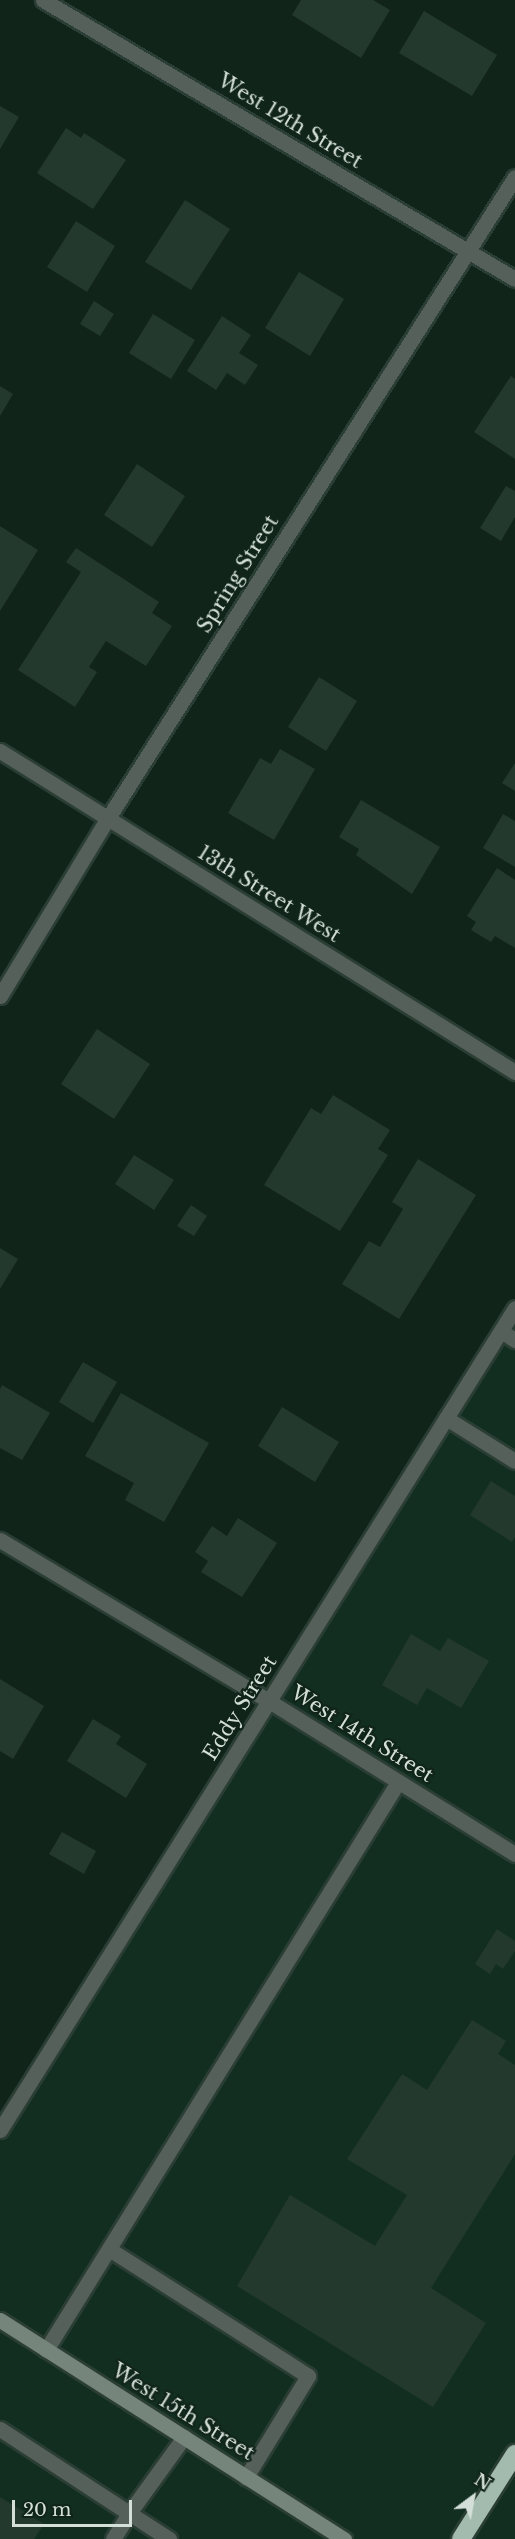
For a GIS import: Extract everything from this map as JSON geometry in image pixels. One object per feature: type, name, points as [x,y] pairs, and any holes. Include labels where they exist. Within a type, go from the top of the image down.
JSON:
[{"type":"highway","points":[[461,2539],[515,2454]]},
{"type":"street","name":"West 12th Street","points":[[43,0],[515,279]]},
{"type":"street","name":"Spring Street","points":[[0,996],[108,818],[515,177]]},
{"type":"street","name":"13th Street West","points":[[0,751],[515,1072]]},
{"type":"street","name":"Eddy Street","points":[[0,2130],[515,1308]]},
{"type":"street","points":[[501,1331],[515,1340]]},
{"type":"street","points":[[447,1418],[515,1461]]},
{"type":"street","name":"West 14th Street","points":[[0,1540],[269,1701],[515,1854]]},
{"type":"street","points":[[46,2350],[398,1782]]},
{"type":"street","points":[[109,2249],[308,2376],[246,2477]]},
{"type":"street","name":"West 15th Street","points":[[0,2320],[344,2539]]},
{"type":"street","points":[[0,2429],[170,2539]]},
{"type":"street","points":[[113,2539],[184,2437]]},
{"type":"shaded area","points":[[515,1308],[515,2539],[0,2539],[0,2130]]},
{"type":"building","points":[[301,0],[373,0],[390,10],[361,58],[292,15]]},
{"type":"building","points":[[424,11],[497,55],[472,96],[399,53]]},
{"type":"building","points":[[0,106],[19,117],[0,149]]},
{"type":"building","points":[[66,128],[81,138],[84,133],[126,160],[93,209],[37,173]]},
{"type":"building","points":[[185,200],[230,229],[191,290],[145,262]]},
{"type":"building","points":[[76,221],[115,246],[87,292],[47,267]]},
{"type":"building","points":[[299,272],[344,299],[310,356],[265,328]]},
{"type":"building","points":[[94,301],[114,314],[100,336],[80,324]]},
{"type":"building","points":[[153,314],[195,340],[171,379],[129,353]]},
{"type":"building","points":[[222,316],[251,335],[239,353],[258,365],[245,385],[227,373],[216,390],[187,371]]},
{"type":"building","points":[[511,376],[515,379],[515,459],[474,432]]},
{"type":"building","points":[[0,386],[13,394],[0,416]]},
{"type":"building","points":[[137,464],[185,496],[152,547],[104,515]]},
{"type":"building","points":[[506,486],[515,491],[515,517],[501,541],[480,528]]},
{"type":"building","points":[[0,526],[38,550],[0,611]]},
{"type":"building","points":[[76,548],[159,602],[152,613],[172,626],[146,666],[106,641],[89,667],[97,672],[75,707],[18,670],[81,572],[66,562]]},
{"type":"building","points":[[319,677],[357,701],[326,751],[288,727]]},
{"type":"building","points":[[280,749],[315,769],[274,840],[228,813],[260,758],[271,764]]},
{"type":"building","points":[[515,763],[515,791],[502,783]]},
{"type":"building","points":[[361,800],[440,847],[412,894],[356,855],[359,849],[339,837]]},
{"type":"building","points":[[503,814],[515,821],[515,867],[483,848]]},
{"type":"building","points":[[497,868],[515,880],[515,948],[495,936],[491,942],[471,930],[476,922],[467,916]]},
{"type":"building","points":[[97,1029],[150,1064],[114,1119],[61,1084]]},
{"type":"building","points":[[333,1095],[390,1130],[378,1149],[388,1155],[340,1231],[264,1185],[311,1108],[321,1114]]},
{"type":"building","points":[[134,1155],[174,1180],[154,1210],[115,1184]]},
{"type":"building","points":[[418,1159],[476,1195],[399,1319],[342,1284],[369,1241],[380,1247],[403,1209],[392,1202]]},
{"type":"building","points":[[191,1205],[207,1216],[194,1236],[177,1226]]},
{"type":"building","points":[[0,1248],[18,1259],[0,1289]]},
{"type":"building","points":[[83,1362],[117,1382],[93,1423],[59,1402]]},
{"type":"building","points":[[2,1385],[50,1413],[22,1460],[0,1448],[0,1389]]},
{"type":"building","points":[[121,1393],[209,1443],[164,1522],[125,1500],[134,1483],[85,1456]]},
{"type":"building","points":[[282,1407],[339,1442],[315,1482],[258,1446]]},
{"type":"building","points":[[491,1481],[515,1496],[515,1537],[512,1542],[470,1515]]},
{"type":"building","points":[[238,1518],[277,1543],[242,1597],[201,1572],[208,1561],[195,1552],[212,1526],[227,1536]]},
{"type":"building","points":[[411,1634],[440,1651],[448,1638],[489,1661],[461,1708],[427,1688],[417,1705],[382,1685]]},
{"type":"building","points":[[0,1679],[44,1706],[13,1759],[0,1751]]},
{"type":"building","points":[[93,1719],[121,1736],[116,1744],[147,1764],[126,1798],[67,1761]]},
{"type":"building","points":[[62,1832],[96,1851],[84,1874],[49,1854]]},
{"type":"building","points":[[497,1929],[515,1941],[515,1951],[503,1969],[496,1964],[490,1974],[475,1964]]},
{"type":"building","points":[[472,2020],[506,2041],[498,2054],[515,2065],[515,2154],[431,2288],[486,2323],[433,2407],[237,2286],[290,2195],[375,2246],[407,2195],[347,2159],[402,2074],[427,2090]]},
{"type":"building","points":[[0,2497],[44,2524],[34,2539],[0,2539]]}]
